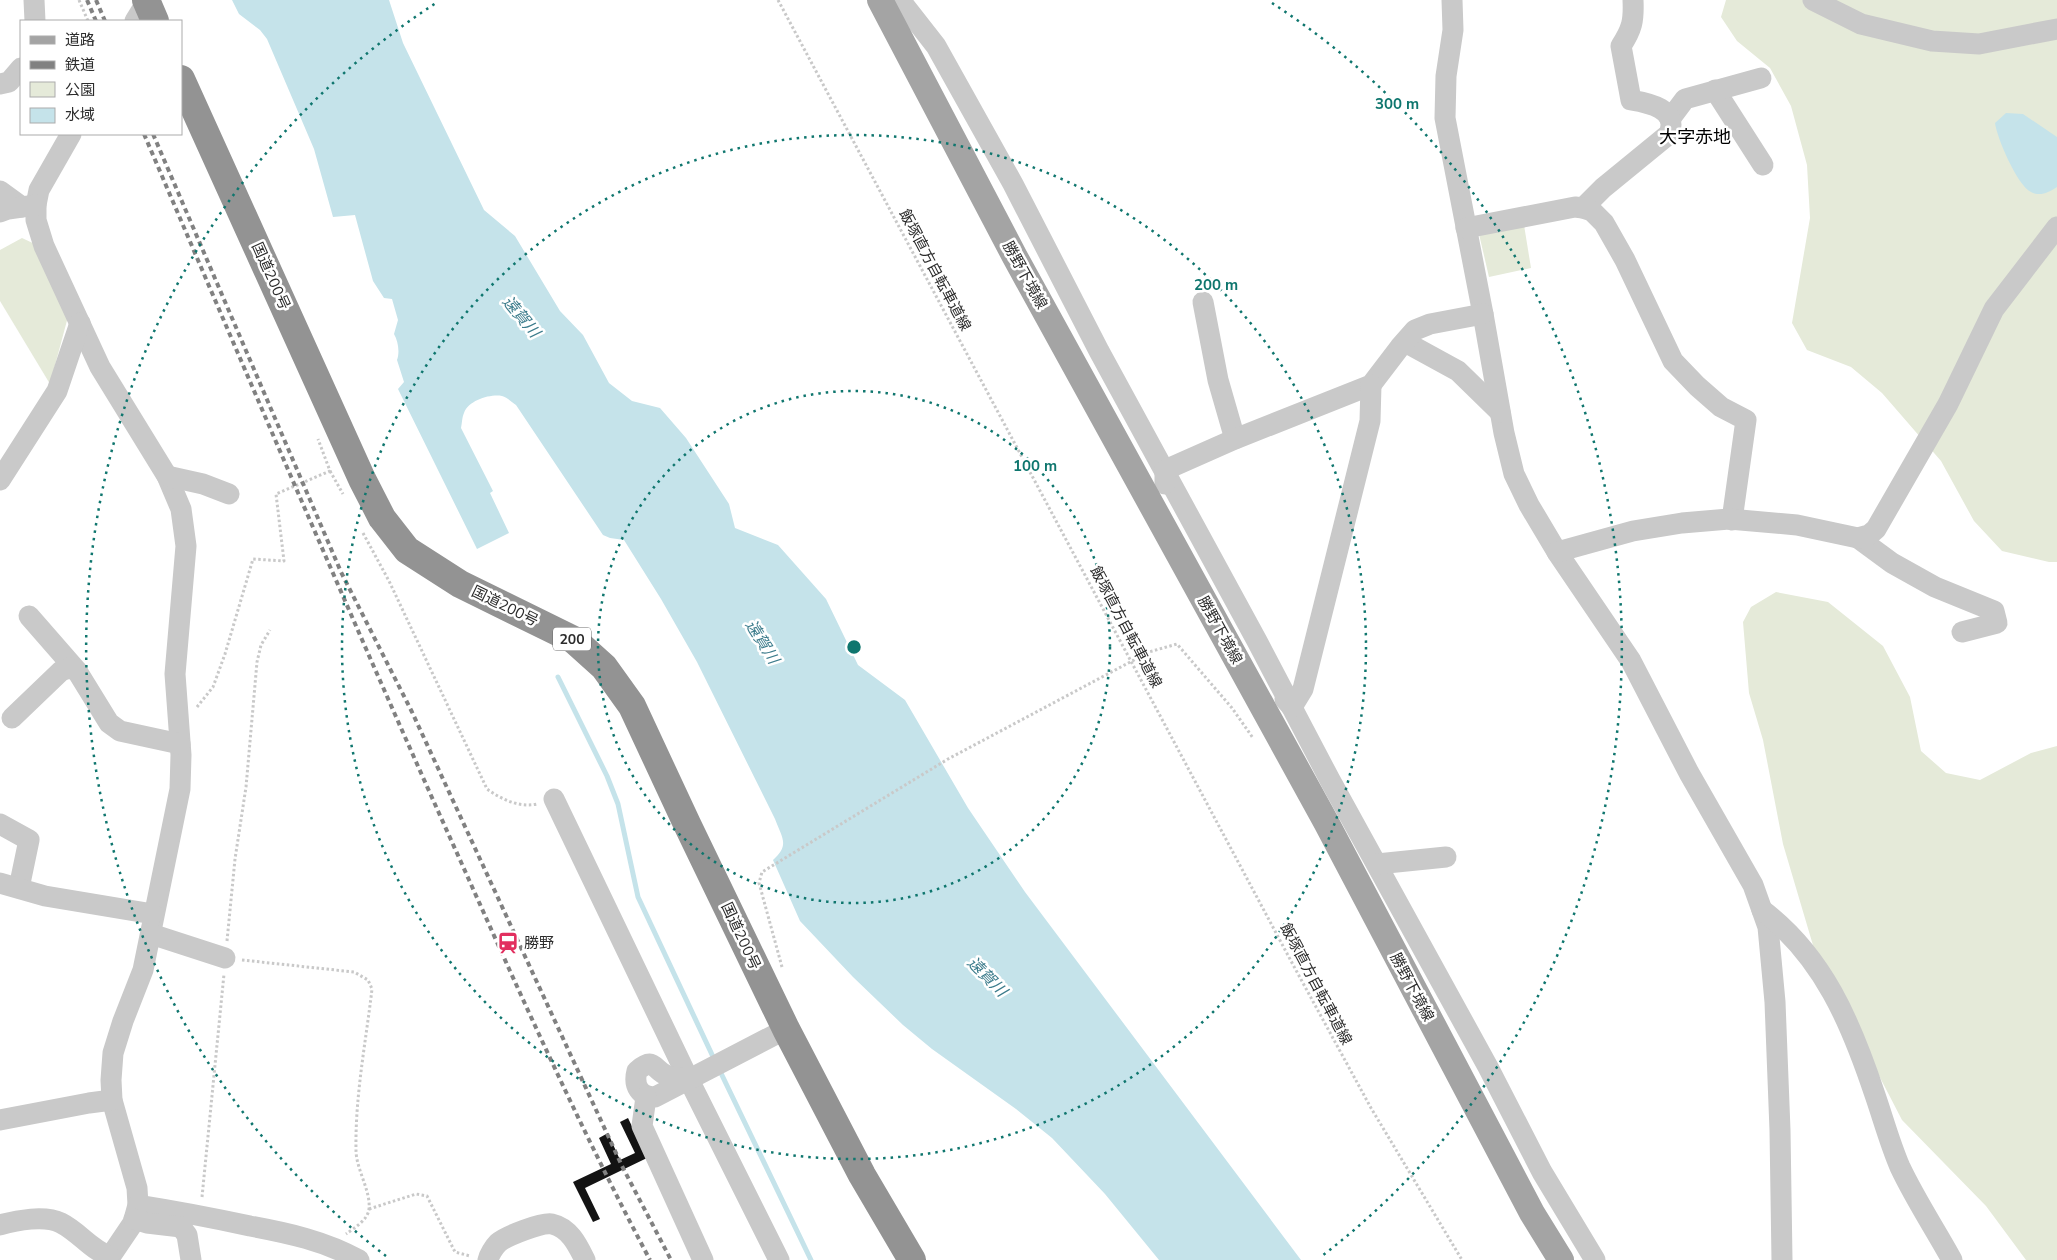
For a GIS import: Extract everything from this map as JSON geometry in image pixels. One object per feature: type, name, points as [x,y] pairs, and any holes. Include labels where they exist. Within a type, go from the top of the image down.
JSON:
[{"type":"highway","name":"国道200号","points":[[182,81],[362,479],[382,518],[407,550],[460,584],[574,640],[604,667],[632,706],[786,1029],[862,1175],[912,1260]]},
{"type":"main road","name":"勝野下境線","points":[[880,0],[1015,256],[1188,574],[1326,822],[1523,1197],[1561,1260]]},
{"type":"street","points":[[34,0],[35,20]]},
{"type":"street","points":[[900,0],[936,46],[1013,184],[1099,351],[1488,1067],[1536,1160],[1595,1260]]},
{"type":"street","points":[[1452,0],[1453,30],[1446,76],[1445,118],[1500,412],[1514,474],[1529,505],[1557,552],[1630,661],[1689,773],[1753,885],[1768,927],[1775,1002],[1780,1130],[1782,1260]]},
{"type":"street","points":[[1583,208],[1669,134],[1671,127],[1670,119],[1657,106],[1631,100],[1621,46],[1631,31],[1634,15],[1633,0]]},
{"type":"street","points":[[1813,0],[1860,24],[1932,41],[1979,44],[2057,30]]},
{"type":"street","points":[[0,84],[9,82],[20,69]]},
{"type":"street","points":[[1670,119],[1686,99],[1761,78]]},
{"type":"street","points":[[1715,90],[1763,165]]},
{"type":"street","points":[[0,212],[29,206],[70,135]]},
{"type":"street","points":[[0,191],[29,206],[36,220],[44,246],[100,367],[167,476],[181,509],[186,546],[175,674],[180,744],[180,789],[143,970],[113,1053],[112,1100],[137,1188],[136,1212],[124,1238],[108,1258],[61,1223],[40,1219],[0,1225]]},
{"type":"street","points":[[1466,228],[1575,208],[1592,211],[1604,224],[1625,260],[1673,361],[1697,386],[1721,406],[1746,420],[1732,520]]},
{"type":"street","points":[[1858,538],[1869,535],[1876,529],[1948,404],[1994,309],[2057,227]]},
{"type":"street","points":[[1203,302],[1218,380],[1235,439]]},
{"type":"street","points":[[1161,463],[1235,439],[1371,385],[1415,330],[1430,324],[1483,314]]},
{"type":"street","points":[[0,480],[57,391],[80,323]]},
{"type":"street","points":[[1405,342],[1458,371],[1500,412]]},
{"type":"street","points":[[1078,372],[1105,392],[1141,445],[1161,463],[1165,483],[1181,533],[1188,574]]},
{"type":"street","points":[[1292,707],[1303,689],[1370,421],[1371,385]]},
{"type":"street","points":[[167,476],[203,484],[229,494]]},
{"type":"street","points":[[1557,552],[1633,532],[1682,523],[1732,520],[1797,526],[1858,538],[1892,563],[1935,587],[1994,611],[1997,623],[1962,632]]},
{"type":"street","points":[[29,616],[77,671],[109,723],[120,731],[180,744]]},
{"type":"street","points":[[1230,648],[1252,664],[1292,707]]},
{"type":"street","points":[[12,718],[61,671],[69,668],[77,671]]},
{"type":"street","points":[[554,799],[688,1078],[779,1260]]},
{"type":"street","points":[[1326,822],[1358,853],[1378,880],[1398,902]]},
{"type":"street","points":[[0,824],[29,840],[9,885],[152,924],[225,958]]},
{"type":"street","points":[[1377,864],[1446,857]]},
{"type":"street","points":[[1762,910],[1779,922],[1812,959],[1843,1010],[1870,1077],[1900,1166],[1952,1260]]},
{"type":"street","points":[[688,1078],[666,1076],[656,1066],[651,1064],[644,1065],[637,1071],[635,1080],[640,1092],[646,1097],[655,1097],[688,1078],[786,1029]]},
{"type":"street","points":[[1465,1087],[1491,1103],[1522,1147],[1536,1160]]},
{"type":"street","points":[[646,1097],[642,1126],[703,1260]]},
{"type":"street","points":[[0,1120],[112,1100]]},
{"type":"street","points":[[1523,1197],[1547,1212],[1586,1260]]},
{"type":"street","points":[[136,1212],[200,1215],[294,1235],[337,1248],[359,1260]]},
{"type":"street","points":[[136,1212],[147,1223],[181,1227],[188,1235],[191,1260]]},
{"type":"street","points":[[481,1259],[498,1243],[512,1236],[542,1224],[552,1224],[573,1237],[586,1260]]},
{"type":"path","points":[[79,0],[88,20]]},
{"type":"path","name":"飯塚直方自転車道線","points":[[778,0],[1371,1108],[1462,1260]]},
{"type":"path","points":[[316,435],[330,471],[344,496]]},
{"type":"path","points":[[196,710],[200,702],[213,687],[225,654],[253,559],[284,561],[276,494],[330,471]]},
{"type":"path","points":[[362,530],[390,581],[487,789],[499,798],[530,806],[554,799]]},
{"type":"path","points":[[202,1196],[235,859],[246,787],[257,662],[262,645],[270,630]]},
{"type":"path","points":[[784,975],[759,883],[762,872],[948,759],[1149,652],[1177,644],[1232,708],[1254,738]]},
{"type":"path","points":[[225,958],[354,972],[368,980],[372,989],[359,1097],[356,1146],[356,1156],[369,1209],[365,1218],[340,1240],[337,1248]]},
{"type":"path","points":[[369,1209],[416,1194],[427,1196],[455,1252],[481,1259]]},
{"type":"green space","points":[[1726,0],[2057,0],[2057,562],[2049,562],[2002,551],[1974,521],[1941,461],[1882,393],[1851,367],[1807,350],[1792,323],[1810,218],[1807,165],[1791,106],[1770,68],[1737,41],[1721,17]]},
{"type":"green space","points":[[1524,225],[1531,268],[1489,277],[1479,234]]},
{"type":"green space","points":[[22,238],[39,246],[69,313],[50,384],[0,301],[0,250]]},
{"type":"green space","points":[[1776,592],[1828,602],[1883,646],[1910,697],[1921,751],[1946,773],[1980,780],[2031,753],[2057,746],[2057,1260],[2026,1260],[1986,1206],[1902,1120],[1815,952],[1783,844],[1763,740],[1749,693],[1743,622],[1751,607]]},
{"type":"water","name":"遠賀川","points":[[232,0],[389,0],[403,43],[484,210],[515,236],[560,311],[583,335],[609,383],[632,401],[660,408],[686,438],[729,504],[735,528],[778,545],[826,599],[858,665],[905,700],[968,808],[1025,892],[1301,1260],[1159,1260],[1105,1194],[1052,1138],[1016,1109],[932,1049],[903,1025],[853,977],[800,921],[773,860],[783,845],[780,831],[697,662],[624,540],[603,535],[516,405],[502,396],[486,397],[475,401],[467,408],[462,418],[461,428],[493,491],[490,493],[509,533],[477,549],[398,389],[404,382],[397,360],[398,347],[394,334],[398,320],[392,299],[384,298],[373,281],[355,215],[333,217],[314,149],[267,39],[260,30],[239,14]]},
{"type":"water","points":[[2006,113],[2023,114],[2057,137],[2057,187],[2054,189],[2038,194],[2031,192],[2014,171],[2004,150],[1995,123]]},
{"type":"building","points":[[628,1118],[647,1158],[585,1188],[600,1219],[593,1222],[573,1182],[611,1164],[599,1138],[608,1133],[620,1160],[635,1153],[620,1122]]},
{"type":"waterway","points":[[558,677],[607,776],[618,804],[638,897],[715,1061]]},
{"type":"waterway","points":[[719,1069],[811,1260]]},
{"type":"railway","points":[[87,0],[96,20]]},
{"type":"railway","points":[[96,0],[105,20]]},
{"type":"railway","points":[[144,135],[261,408],[420,771],[529,1013],[650,1260]]},
{"type":"railway","points":[[153,135],[341,572],[412,712],[622,1166],[671,1260]]},
{"type":"place","name":"勝野","points":[[508,943]]},
{"type":"district","name":"大字赤地","points":[[1695,137]]}]
